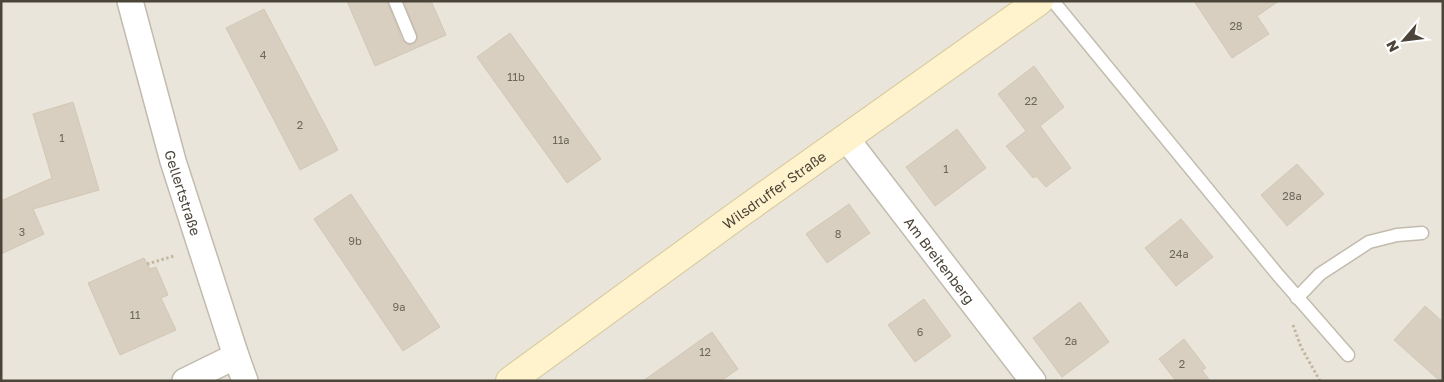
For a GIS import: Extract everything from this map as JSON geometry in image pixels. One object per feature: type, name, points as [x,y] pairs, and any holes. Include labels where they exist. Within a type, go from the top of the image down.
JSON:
[{"type":"main road","name":"Wilsdruffer Straße","points":[[510,381],[1039,1]]},
{"type":"street","name":"Gellertstraße","points":[[130,1],[173,161],[245,381]]},
{"type":"street","name":"Am Breitenberg","points":[[846,138],[1033,381]]},
{"type":"street","points":[[186,381],[236,356]]},
{"type":"lane","points":[[394,1],[410,37]]},
{"type":"lane","points":[[1053,1],[1297,298],[1348,355]]},
{"type":"lane","points":[[1297,298],[1320,274],[1369,242],[1397,235],[1422,233]]},
{"type":"path","points":[[146,264],[161,259]]},
{"type":"shaded area","points":[[1,1],[1443,1],[1443,381],[1,381]]},
{"type":"building","points":[[347,1],[387,1],[402,40],[409,45],[416,42],[418,38],[404,1],[431,1],[446,35],[375,66]]},
{"type":"building","points":[[1194,1],[1279,1],[1257,16],[1269,34],[1232,58]]},
{"type":"building","points":[[264,9],[338,150],[300,170],[226,28]]},
{"type":"building","points":[[510,33],[601,159],[567,183],[477,57]]},
{"type":"building","points":[[1034,66],[1064,107],[1040,126],[1071,168],[1046,187],[1036,176],[1033,178],[1006,146],[1026,131],[998,94]]},
{"type":"building","points":[[73,102],[99,190],[33,209],[44,234],[1,254],[1,201],[52,178],[33,114]]},
{"type":"building","points":[[957,129],[986,168],[935,206],[906,167]]},
{"type":"building","points":[[1297,164],[1324,194],[1287,226],[1261,195]]},
{"type":"building","points":[[351,194],[440,327],[403,351],[314,219]]},
{"type":"building","points":[[849,204],[870,233],[827,263],[806,234]]},
{"type":"building","points":[[1181,219],[1213,257],[1176,286],[1145,248]]},
{"type":"building","points":[[144,258],[150,269],[156,267],[168,295],[161,298],[176,330],[120,355],[88,283]]},
{"type":"building","points":[[924,299],[951,336],[915,362],[888,325]]},
{"type":"building","points":[[1080,302],[1109,342],[1062,377],[1033,338]]},
{"type":"building","points":[[1425,306],[1443,322],[1443,381],[1440,381],[1394,340]]},
{"type":"building","points":[[712,332],[738,369],[721,381],[643,381]]},
{"type":"building","points":[[1184,339],[1206,368],[1202,370],[1210,381],[1176,381],[1159,359]]}]
